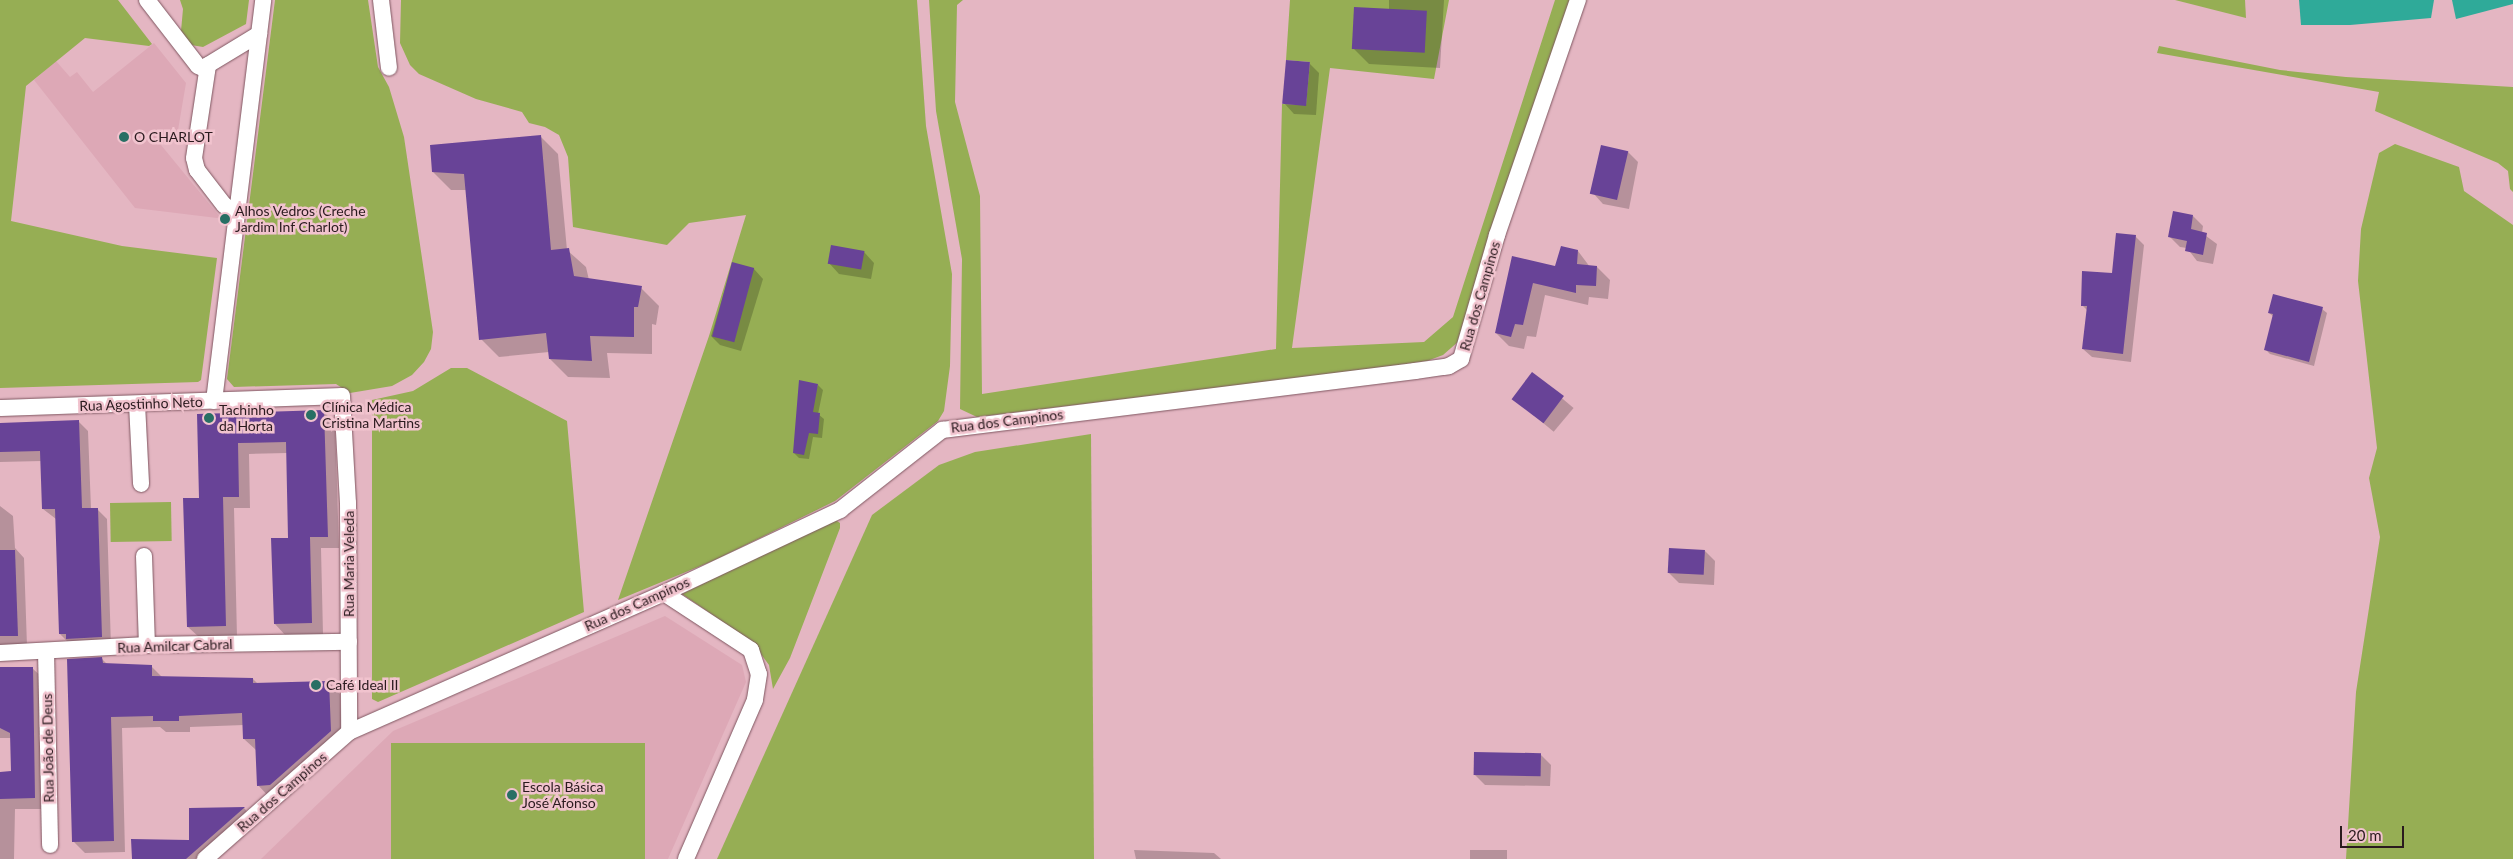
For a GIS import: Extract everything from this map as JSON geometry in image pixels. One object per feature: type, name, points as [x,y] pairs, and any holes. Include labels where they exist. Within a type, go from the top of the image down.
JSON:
[{"type":"street","points":[[147,0],[198,66],[207,70]]},
{"type":"street","points":[[214,402],[263,0]]},
{"type":"street","points":[[381,0],[389,68]]},
{"type":"street","name":"Rua dos Campinos","points":[[205,859],[349,732],[664,594],[840,510],[942,430],[1450,366],[1461,359],[1498,235],[1578,0]]},
{"type":"street","points":[[236,215],[224,205],[194,164],[207,70],[211,60],[259,34]]},
{"type":"street","name":"Rua Agostinho Neto","points":[[0,408],[214,402],[342,396]]},
{"type":"street","name":"Rua Maria Veleda","points":[[342,396],[348,503],[349,732]]},
{"type":"street","points":[[137,404],[141,484]]},
{"type":"street","points":[[144,556],[147,645]]},
{"type":"street","points":[[664,594],[751,650],[759,674],[755,700],[686,859]]},
{"type":"street","name":"Rua Amilcar Cabral","points":[[0,653],[147,645],[349,642]]},
{"type":"street","name":"Rua João de Deus","points":[[46,651],[50,845]]},
{"type":"shaded area","points":[[0,0],[118,0],[152,44],[149,46],[85,38],[26,86],[11,221],[122,246],[217,258],[201,380],[198,382],[0,388]]},
{"type":"shaded area","points":[[180,0],[249,0],[246,24],[203,47],[191,45],[181,31],[183,9]]},
{"type":"shaded area","points":[[275,0],[368,0],[378,67],[389,87],[404,137],[433,332],[431,349],[424,362],[412,375],[392,386],[350,393],[336,384],[234,387],[227,379]]},
{"type":"shaded area","points":[[401,0],[917,0],[926,126],[952,274],[950,366],[944,411],[938,421],[835,501],[715,560],[618,600],[709,336],[746,215],[689,223],[667,245],[573,227],[568,157],[559,135],[545,127],[529,123],[522,112],[476,99],[419,74],[410,65],[400,43]]},
{"type":"shaded area","points":[[929,0],[963,0],[957,5],[955,102],[980,196],[982,394],[1276,349],[1282,104],[1306,105],[1310,62],[1286,60],[1290,0],[1449,0],[1434,79],[1330,68],[1292,348],[1424,342],[1453,317],[1555,0],[1572,0],[1459,341],[1443,355],[1427,361],[1364,370],[977,417],[960,409],[962,259],[936,111]]},
{"type":"shaded area","points":[[2175,0],[2245,0],[2246,18]]},
{"type":"shaded area","points":[[2299,0],[2434,0],[2431,18],[2350,25],[2301,25]]},
{"type":"shaded area","points":[[2452,0],[2513,0],[2513,4],[2456,19]]},
{"type":"shaded area","name":"O CHARLOT","points":[[154,43],[186,83],[178,130],[161,145],[220,217],[135,208],[34,80],[56,61],[70,77],[77,72],[93,92]]},
{"type":"shaded area","points":[[2159,46],[2280,70],[2346,77],[2513,87],[2513,192],[2510,189],[2508,171],[2498,163],[2375,111],[2379,92],[2157,53]]},
{"type":"shaded area","points":[[2395,144],[2459,167],[2464,191],[2513,225],[2513,859],[2346,859],[2356,692],[2380,537],[2369,478],[2377,448],[2358,281],[2361,229],[2379,153]]},
{"type":"shaded area","points":[[451,368],[467,368],[567,421],[584,612],[378,702],[372,699],[372,400],[413,391]]},
{"type":"shaded area","points":[[1091,434],[1094,859],[717,859],[872,515],[939,465],[975,452]]},
{"type":"shaded area","points":[[171,502],[172,541],[111,542],[110,503]]},
{"type":"shaded area","points":[[834,519],[840,523],[840,528],[790,658],[773,689],[769,665],[752,642],[682,594]]},
{"type":"shaded area","name":"Escola Básica José Afonso","points":[[665,616],[742,665],[746,682],[668,859],[261,859],[393,731]]},
{"type":"shaded area","points":[[391,743],[645,743],[645,859],[391,859]]},
{"type":"building","points":[[1354,7],[1427,11],[1425,53],[1352,49]]},
{"type":"building","points":[[1286,60],[1310,62],[1306,106],[1282,104]]},
{"type":"building","points":[[541,135],[551,250],[569,248],[574,276],[642,286],[638,307],[634,307],[634,337],[590,336],[592,361],[549,359],[546,333],[479,340],[464,174],[432,172],[430,145]]},
{"type":"building","points":[[1601,145],[1628,151],[1617,200],[1590,194]]},
{"type":"building","points":[[2173,211],[2193,215],[2191,229],[2207,233],[2203,255],[2185,251],[2187,241],[2168,237]]},
{"type":"building","points":[[2116,233],[2136,235],[2123,354],[2082,349],[2087,306],[2081,306],[2082,271],[2112,273]]},
{"type":"building","points":[[831,245],[864,251],[861,270],[828,264]]},
{"type":"building","points":[[1561,246],[1578,250],[1577,264],[1597,266],[1596,286],[1576,285],[1576,293],[1533,283],[1523,325],[1515,324],[1511,337],[1495,333],[1512,256],[1555,266]]},
{"type":"building","points":[[732,262],[754,268],[734,342],[712,336]]},
{"type":"building","points":[[2273,294],[2323,307],[2309,362],[2264,350],[2273,314],[2268,313]]},
{"type":"building","points":[[1532,372],[1564,396],[1543,423],[1512,399]]},
{"type":"building","points":[[799,380],[818,384],[813,412],[820,413],[818,434],[809,433],[804,455],[793,453]]},
{"type":"building","points":[[324,410],[328,537],[310,537],[312,623],[274,624],[271,538],[288,538],[286,442],[238,443],[239,497],[223,497],[226,626],[187,627],[183,498],[199,498],[197,414]]},
{"type":"building","points":[[79,420],[82,508],[98,508],[102,637],[66,639],[66,634],[59,634],[55,509],[42,509],[40,451],[0,452],[0,423]]},
{"type":"building","points":[[1669,548],[1705,550],[1704,575],[1668,573]]},
{"type":"building","points":[[0,550],[15,550],[18,636],[0,636]]},
{"type":"building","points":[[102,657],[103,663],[152,665],[152,676],[253,678],[253,683],[329,681],[331,731],[270,785],[257,786],[255,739],[243,739],[242,713],[179,716],[179,721],[153,721],[153,716],[111,717],[114,841],[72,842],[67,659]]},
{"type":"building","points":[[0,667],[33,667],[35,798],[0,799],[0,772],[11,771],[10,733],[0,728]]},
{"type":"building","points":[[1474,752],[1541,753],[1541,776],[1474,775]]},
{"type":"building","points":[[245,807],[186,859],[132,859],[131,839],[189,840],[189,808]]},
{"type":"place","name":"O CHARLOT","points":[[124,137]]},
{"type":"place","name":"Alhos Vedros (Creche Jardim Inf Charlot)","points":[[225,219]]},
{"type":"place","name":"Clínica Médica Cristina Martins","points":[[311,415]]},
{"type":"place","name":"Tachinho da Horta","points":[[209,418]]},
{"type":"place","name":"Café Ideal II","points":[[316,685]]},
{"type":"place","name":"Escola Básica José Afonso","points":[[512,795]]}]
